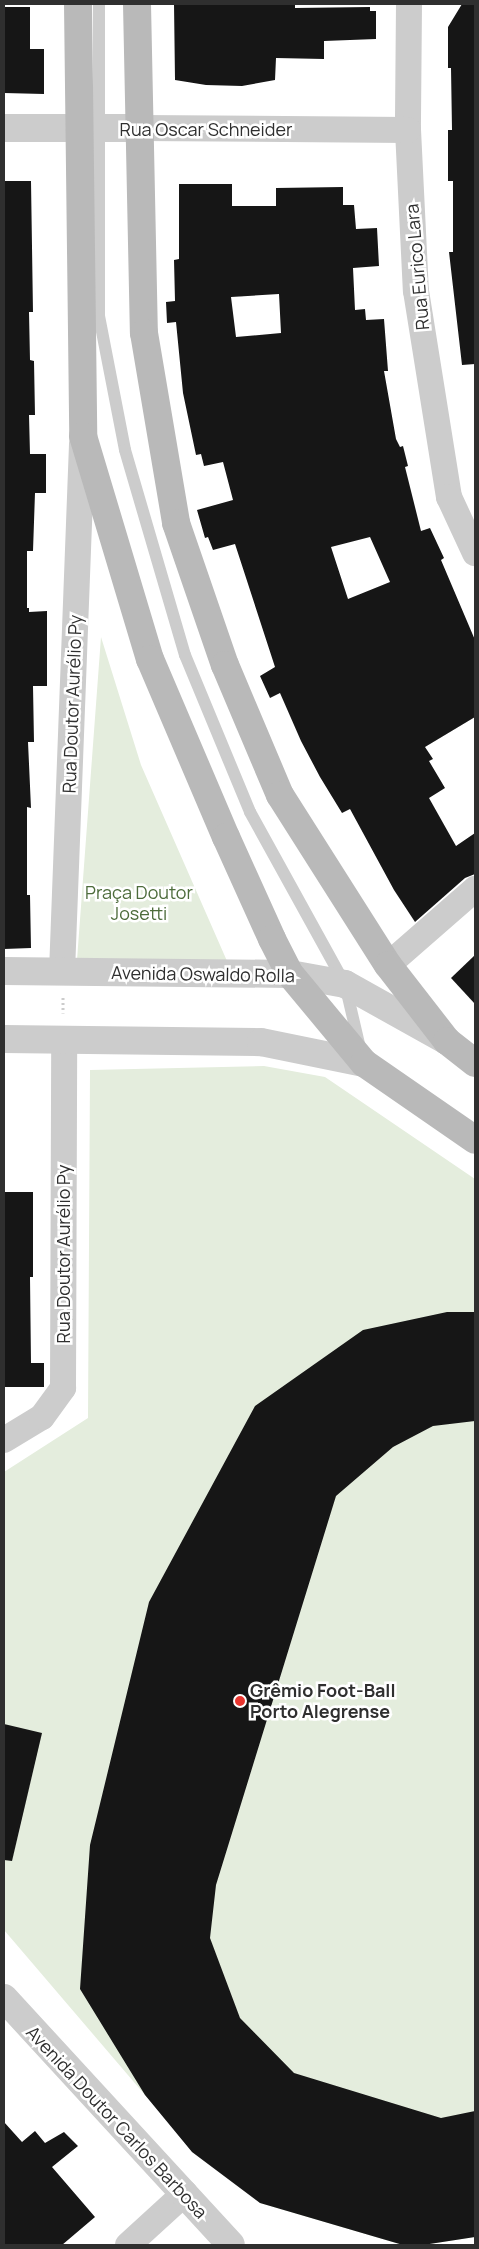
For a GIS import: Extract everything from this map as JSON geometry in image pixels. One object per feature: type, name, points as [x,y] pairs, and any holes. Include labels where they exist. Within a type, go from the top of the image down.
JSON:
[{"type":"main road","points":[[78,4],[90,128],[83,436],[150,659],[226,837],[290,974],[364,1063],[475,1140]]},
{"type":"main road","points":[[138,4],[144,333],[176,523],[225,665],[280,795],[388,965],[447,1041],[475,1063]]},
{"type":"street","name":"Rua Eurico Lara","points":[[409,4],[408,130],[416,291],[449,497],[475,552]]},
{"type":"street","name":"Rua Oscar Schneider","points":[[4,128],[408,130]]},
{"type":"street","name":"Rua Doutor Aurélio Py","points":[[62,972],[83,436]]},
{"type":"street","points":[[388,965],[475,889]]},
{"type":"street","name":"Avenida Oswaldo Rolla","points":[[4,971],[290,974],[345,984],[447,1041]]},
{"type":"street","points":[[4,1039],[261,1042],[364,1063]]},
{"type":"street","name":"Rua Doutor Aurélio Py","points":[[4,1440],[42,1417],[63,1388],[64,1039]]},
{"type":"street","name":"Avenida Doutor Carlos Barbosa","points":[[4,1998],[231,2245]]},
{"type":"street","points":[[128,2245],[185,2193]]},
{"type":"lane","points":[[99,4],[90,128],[99,316],[125,450],[185,655],[250,812],[345,984],[364,1063]]},
{"type":"lane","points":[[83,436],[99,316]]},
{"type":"path","points":[[62,972],[64,1039]]},
{"type":"green space","name":"Praça Doutor Josetti","points":[[101,637],[141,765],[227,961],[77,960]]},
{"type":"green space","name":"Grêmio Foot-Ball Porto Alegrense","points":[[264,1066],[325,1077],[475,1179],[475,2237],[423,2245],[403,2245],[260,2203],[145,2095],[4,1930],[4,1472],[88,1418],[90,1070]]},
{"type":"building","points":[[174,4],[295,4],[295,8],[370,7],[370,11],[376,11],[376,39],[324,41],[324,59],[276,58],[275,80],[242,86],[206,85],[175,80]]},
{"type":"building","points":[[462,4],[475,4],[475,364],[462,365],[449,252],[453,252],[453,181],[448,181],[448,130],[452,130],[451,68],[448,68],[448,27]]},
{"type":"building","points":[[4,7],[30,7],[30,49],[44,49],[44,94],[4,93]]},
{"type":"building","points":[[4,181],[31,181],[33,312],[29,312],[30,360],[34,361],[35,415],[29,415],[30,454],[46,454],[46,493],[35,493],[33,551],[27,551],[27,608],[29,608],[29,612],[47,611],[47,686],[33,686],[34,742],[28,742],[31,808],[27,807],[27,895],[30,895],[31,948],[4,949]]},
{"type":"building","points":[[179,184],[232,184],[232,206],[276,206],[276,188],[343,187],[343,205],[354,205],[356,229],[377,228],[379,266],[353,268],[355,310],[365,309],[366,320],[384,319],[388,371],[384,371],[396,439],[400,447],[403,446],[408,466],[405,467],[421,531],[430,528],[444,558],[441,560],[475,640],[475,717],[425,747],[433,759],[429,761],[445,788],[429,798],[456,846],[475,833],[475,874],[465,878],[415,922],[394,890],[350,809],[342,813],[320,777],[301,741],[280,693],[270,698],[260,676],[275,667],[235,544],[213,550],[208,537],[205,538],[197,510],[233,500],[223,462],[204,466],[201,454],[196,455],[183,393],[176,322],[167,323],[166,302],[175,301],[174,260],[179,259]],"holes":[[[279,294],[281,333],[236,337],[231,297]],[[370,537],[390,582],[348,599],[331,547]]]},
{"type":"building","points":[[475,955],[475,1004],[451,978]]},
{"type":"building","points":[[4,1192],[33,1192],[33,1277],[30,1277],[31,1363],[44,1363],[44,1387],[4,1387]]},
{"type":"building","points":[[447,1312],[475,1312],[475,1421],[433,1426],[393,1447],[336,1496],[216,1885],[210,1938],[240,2018],[294,2073],[441,2118],[475,2111],[475,2237],[423,2245],[403,2245],[260,2203],[192,2152],[145,2095],[80,1989],[90,1845],[149,1602],[255,1406],[363,1330]]},
{"type":"building","points":[[4,1724],[42,1733],[12,1861],[4,1860]]},
{"type":"building","points":[[4,2122],[22,2142],[35,2131],[45,2143],[64,2132],[78,2146],[52,2167],[95,2217],[62,2245],[4,2245]]},
{"type":"place","name":"Grêmio Foot-Ball Porto Alegrense","points":[[240,1701]]}]
